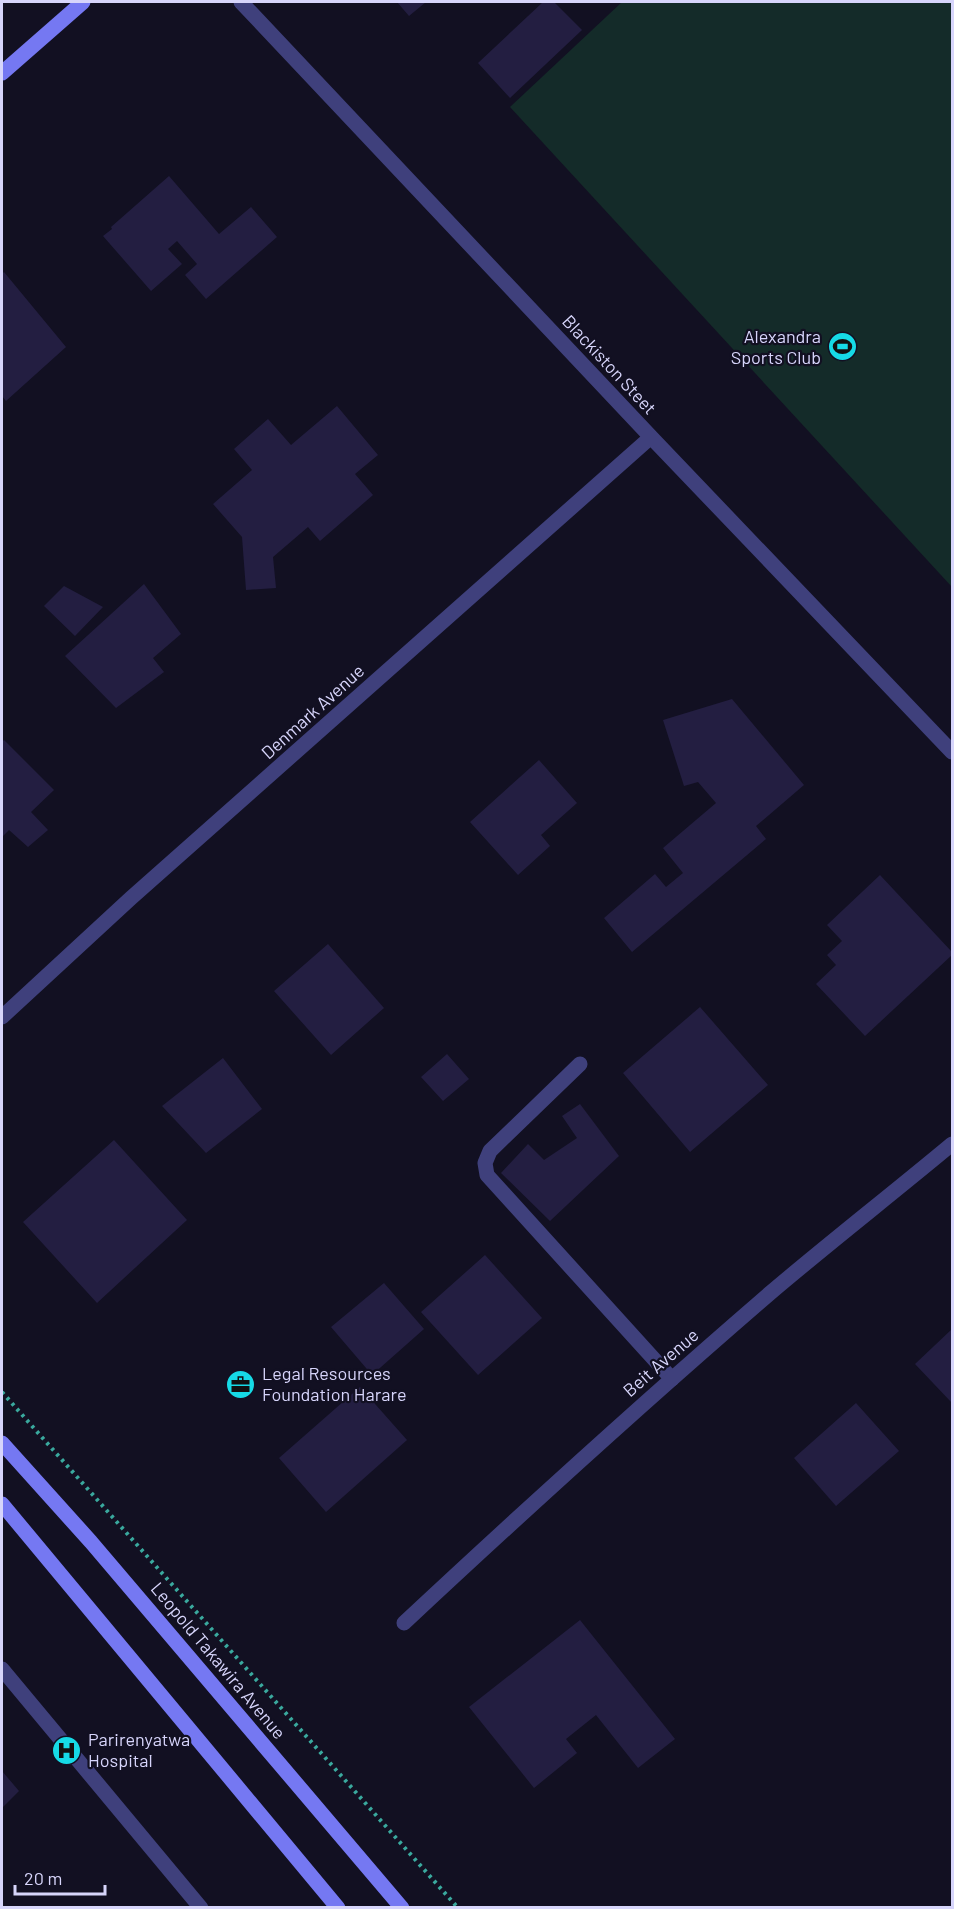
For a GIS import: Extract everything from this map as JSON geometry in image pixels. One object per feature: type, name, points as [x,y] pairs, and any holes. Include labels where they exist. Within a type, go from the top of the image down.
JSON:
[{"type":"main road","points":[[2,73],[83,2]]},
{"type":"main road","name":"Leopold Takawira Avenue","points":[[2,1443],[91,1542],[402,1908]]},
{"type":"main road","points":[[2,1504],[338,1908]]},
{"type":"street","name":"Blackiston Steet","points":[[241,2],[952,752]]},
{"type":"street","name":"Denmark Avenue","points":[[2,1017],[140,890],[651,437]]},
{"type":"street","points":[[580,1064],[489,1151],[486,1162],[487,1175],[672,1379]]},
{"type":"street","name":"Beit Avenue","points":[[404,1623],[568,1470],[672,1379],[771,1293],[952,1144]]},
{"type":"street","points":[[2,1669],[201,1908]]},
{"type":"path","points":[[2,1392],[458,1908]]},
{"type":"green space","name":"Alexandra Sports Club","points":[[622,2],[952,2],[952,587],[510,107]]},
{"type":"building","points":[[397,2],[426,2],[409,16]]},
{"type":"building","points":[[543,2],[554,2],[582,30],[510,98],[478,63]]},
{"type":"building","points":[[169,176],[219,234],[251,207],[277,237],[206,299],[185,275],[197,264],[177,241],[168,249],[182,264],[151,291],[103,236]]},
{"type":"building","points":[[4,272],[66,347],[6,401],[2,396],[2,274]]},
{"type":"building","points":[[337,406],[378,455],[355,474],[373,495],[320,541],[308,527],[273,557],[276,588],[246,590],[242,537],[213,504],[252,470],[234,449],[268,419],[291,445]]},
{"type":"building","points":[[144,584],[181,634],[153,658],[164,672],[116,708],[65,656]]},
{"type":"building","points":[[64,586],[103,607],[75,636],[44,606]]},
{"type":"building","points":[[732,699],[804,785],[756,826],[766,839],[632,952],[604,918],[655,874],[666,887],[683,873],[663,848],[716,803],[698,782],[684,786],[663,720]]},
{"type":"building","points":[[4,740],[54,790],[31,812],[48,830],[28,847],[9,830],[2,837],[2,742]]},
{"type":"building","points":[[539,760],[577,803],[541,835],[550,846],[518,875],[470,822]]},
{"type":"building","points":[[880,875],[952,952],[952,955],[865,1036],[816,984],[836,965],[827,955],[842,941],[827,925]]},
{"type":"building","points":[[328,944],[384,1008],[331,1055],[274,991]]},
{"type":"building","points":[[700,1007],[768,1085],[690,1152],[623,1073]]},
{"type":"building","points":[[447,1054],[469,1079],[443,1101],[421,1077]]},
{"type":"building","points":[[223,1058],[262,1109],[206,1153],[162,1106]]},
{"type":"building","points":[[580,1104],[619,1156],[550,1221],[501,1173],[528,1144],[544,1160],[577,1138],[562,1116]]},
{"type":"building","points":[[114,1140],[187,1220],[97,1303],[23,1222]]},
{"type":"building","points":[[485,1255],[542,1318],[478,1375],[421,1312]]},
{"type":"building","points":[[384,1283],[424,1329],[372,1375],[331,1327]]},
{"type":"building","points":[[952,1329],[952,1403],[915,1364]]},
{"type":"building","points":[[360,1387],[407,1440],[326,1512],[279,1458]]},
{"type":"building","points":[[856,1403],[899,1451],[836,1506],[794,1458]]},
{"type":"building","points":[[580,1620],[675,1739],[638,1768],[596,1715],[566,1739],[577,1753],[534,1788],[469,1707]]},
{"type":"building","points":[[2,1771],[19,1791],[2,1808]]},
{"type":"place","name":"Alexandra Sports Club","points":[[842,347]]},
{"type":"place","name":"Legal Resources Foundation Harare","points":[[241,1384]]},
{"type":"place","name":"Parirenyatwa Hospital","points":[[67,1750]]}]
